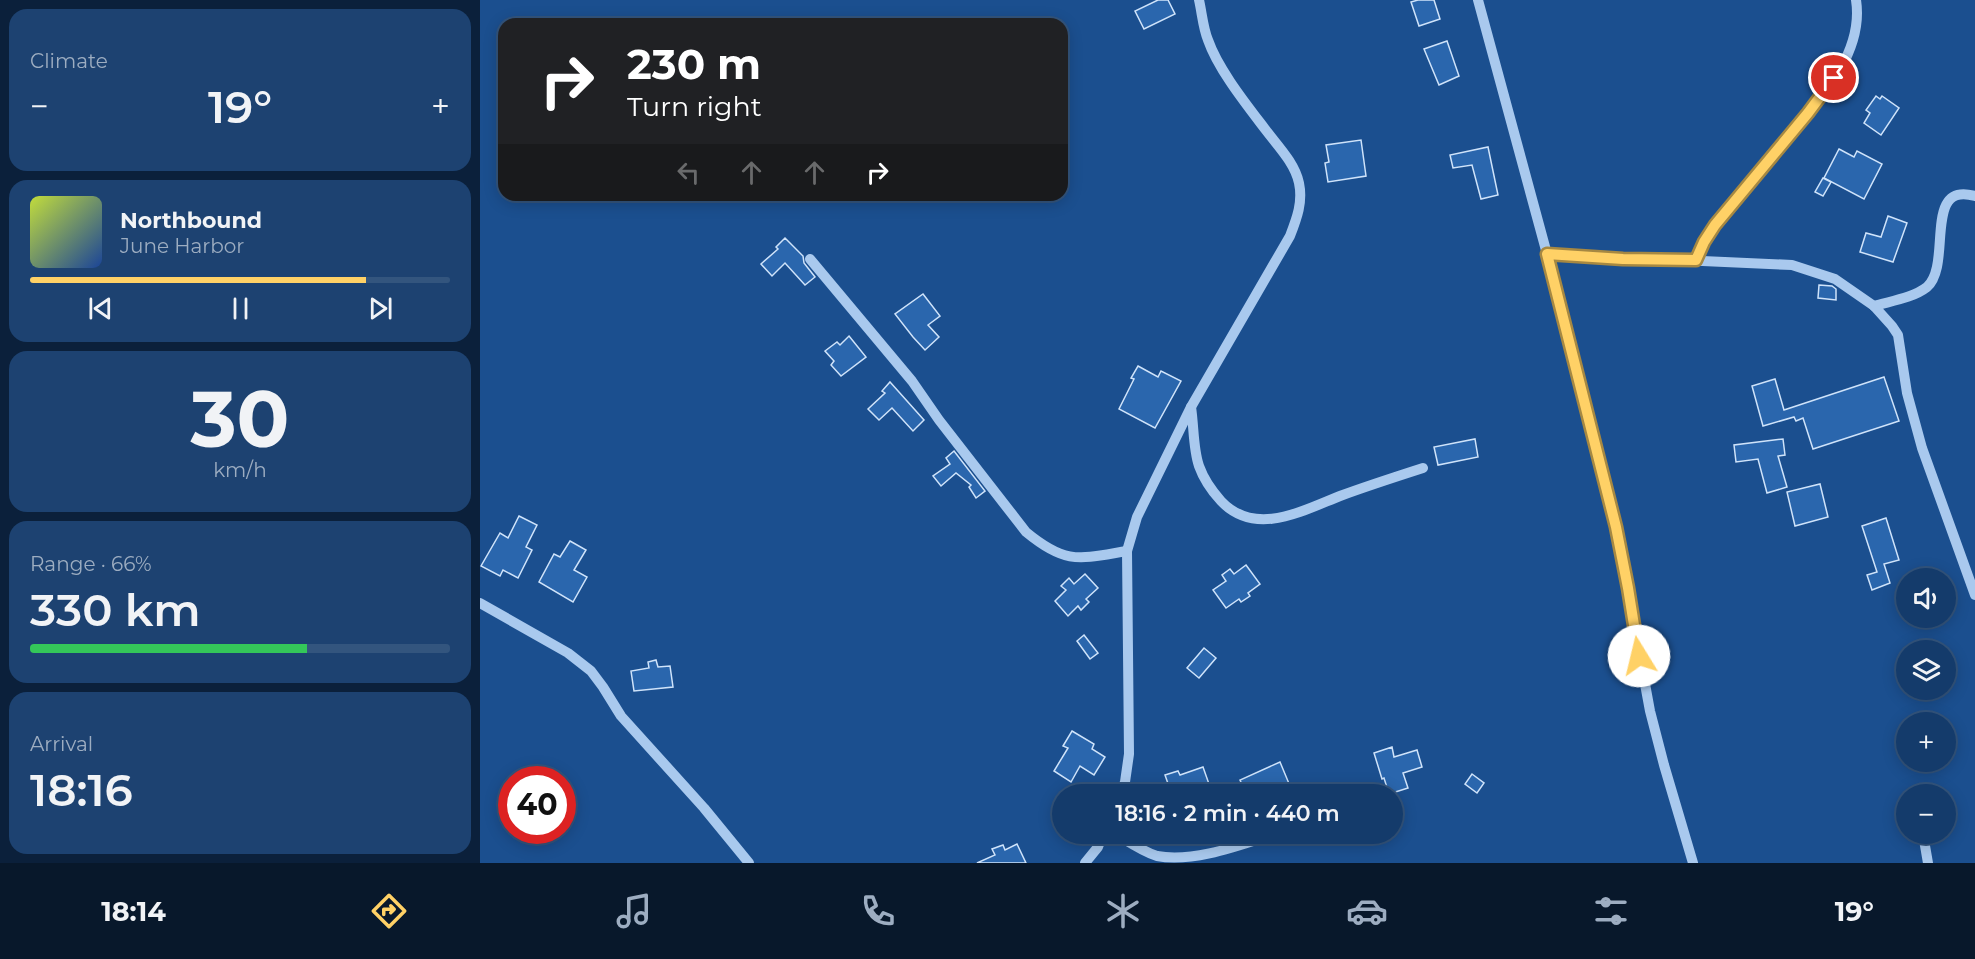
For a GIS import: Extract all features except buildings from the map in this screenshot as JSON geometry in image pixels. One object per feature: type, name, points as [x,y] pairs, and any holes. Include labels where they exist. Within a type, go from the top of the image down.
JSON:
[{"type":"street","points":[[1124,784],[1129,754],[1127,551],[1137,517],[1191,407],[1290,236],[1300,210],[1299,180],[1291,164],[1256,118],[1215,56],[1208,40],[1199,0]]},
{"type":"street","points":[[1478,0],[1547,254],[1616,527],[1650,711],[1693,863]]},
{"type":"street","points":[[1696,260],[1715,225],[1808,113],[1841,67],[1854,38],[1858,19],[1856,0]]},
{"type":"street","points":[[1875,306],[1915,294],[1927,286],[1935,275],[1939,263],[1941,222],[1949,200],[1956,194],[1964,193],[1975,196]]},
{"type":"street","points":[[1547,254],[1792,265],[1835,279],[1875,306],[1898,335],[1907,393],[1922,448],[1971,572],[1975,595]]},
{"type":"street","points":[[810,259],[912,381],[939,420],[1026,532],[1061,556],[1079,558],[1127,551]]},
{"type":"street","points":[[1191,407],[1198,465],[1208,487],[1226,506],[1244,518],[1269,519],[1300,513],[1374,484],[1423,468]]},
{"type":"street","points":[[480,603],[568,653],[591,671],[621,716],[704,808],[748,863]]},
{"type":"street","points":[[1085,863],[1099,844]]},
{"type":"street","points":[[1131,844],[1159,857],[1186,859],[1200,858],[1243,844]]},
{"type":"street","points":[[1925,844],[1928,863]]},
{"type":"route","points":[[1639,656],[1616,527],[1547,254],[1623,259],[1696,260],[1715,225],[1827,90],[1834,78]]}]
